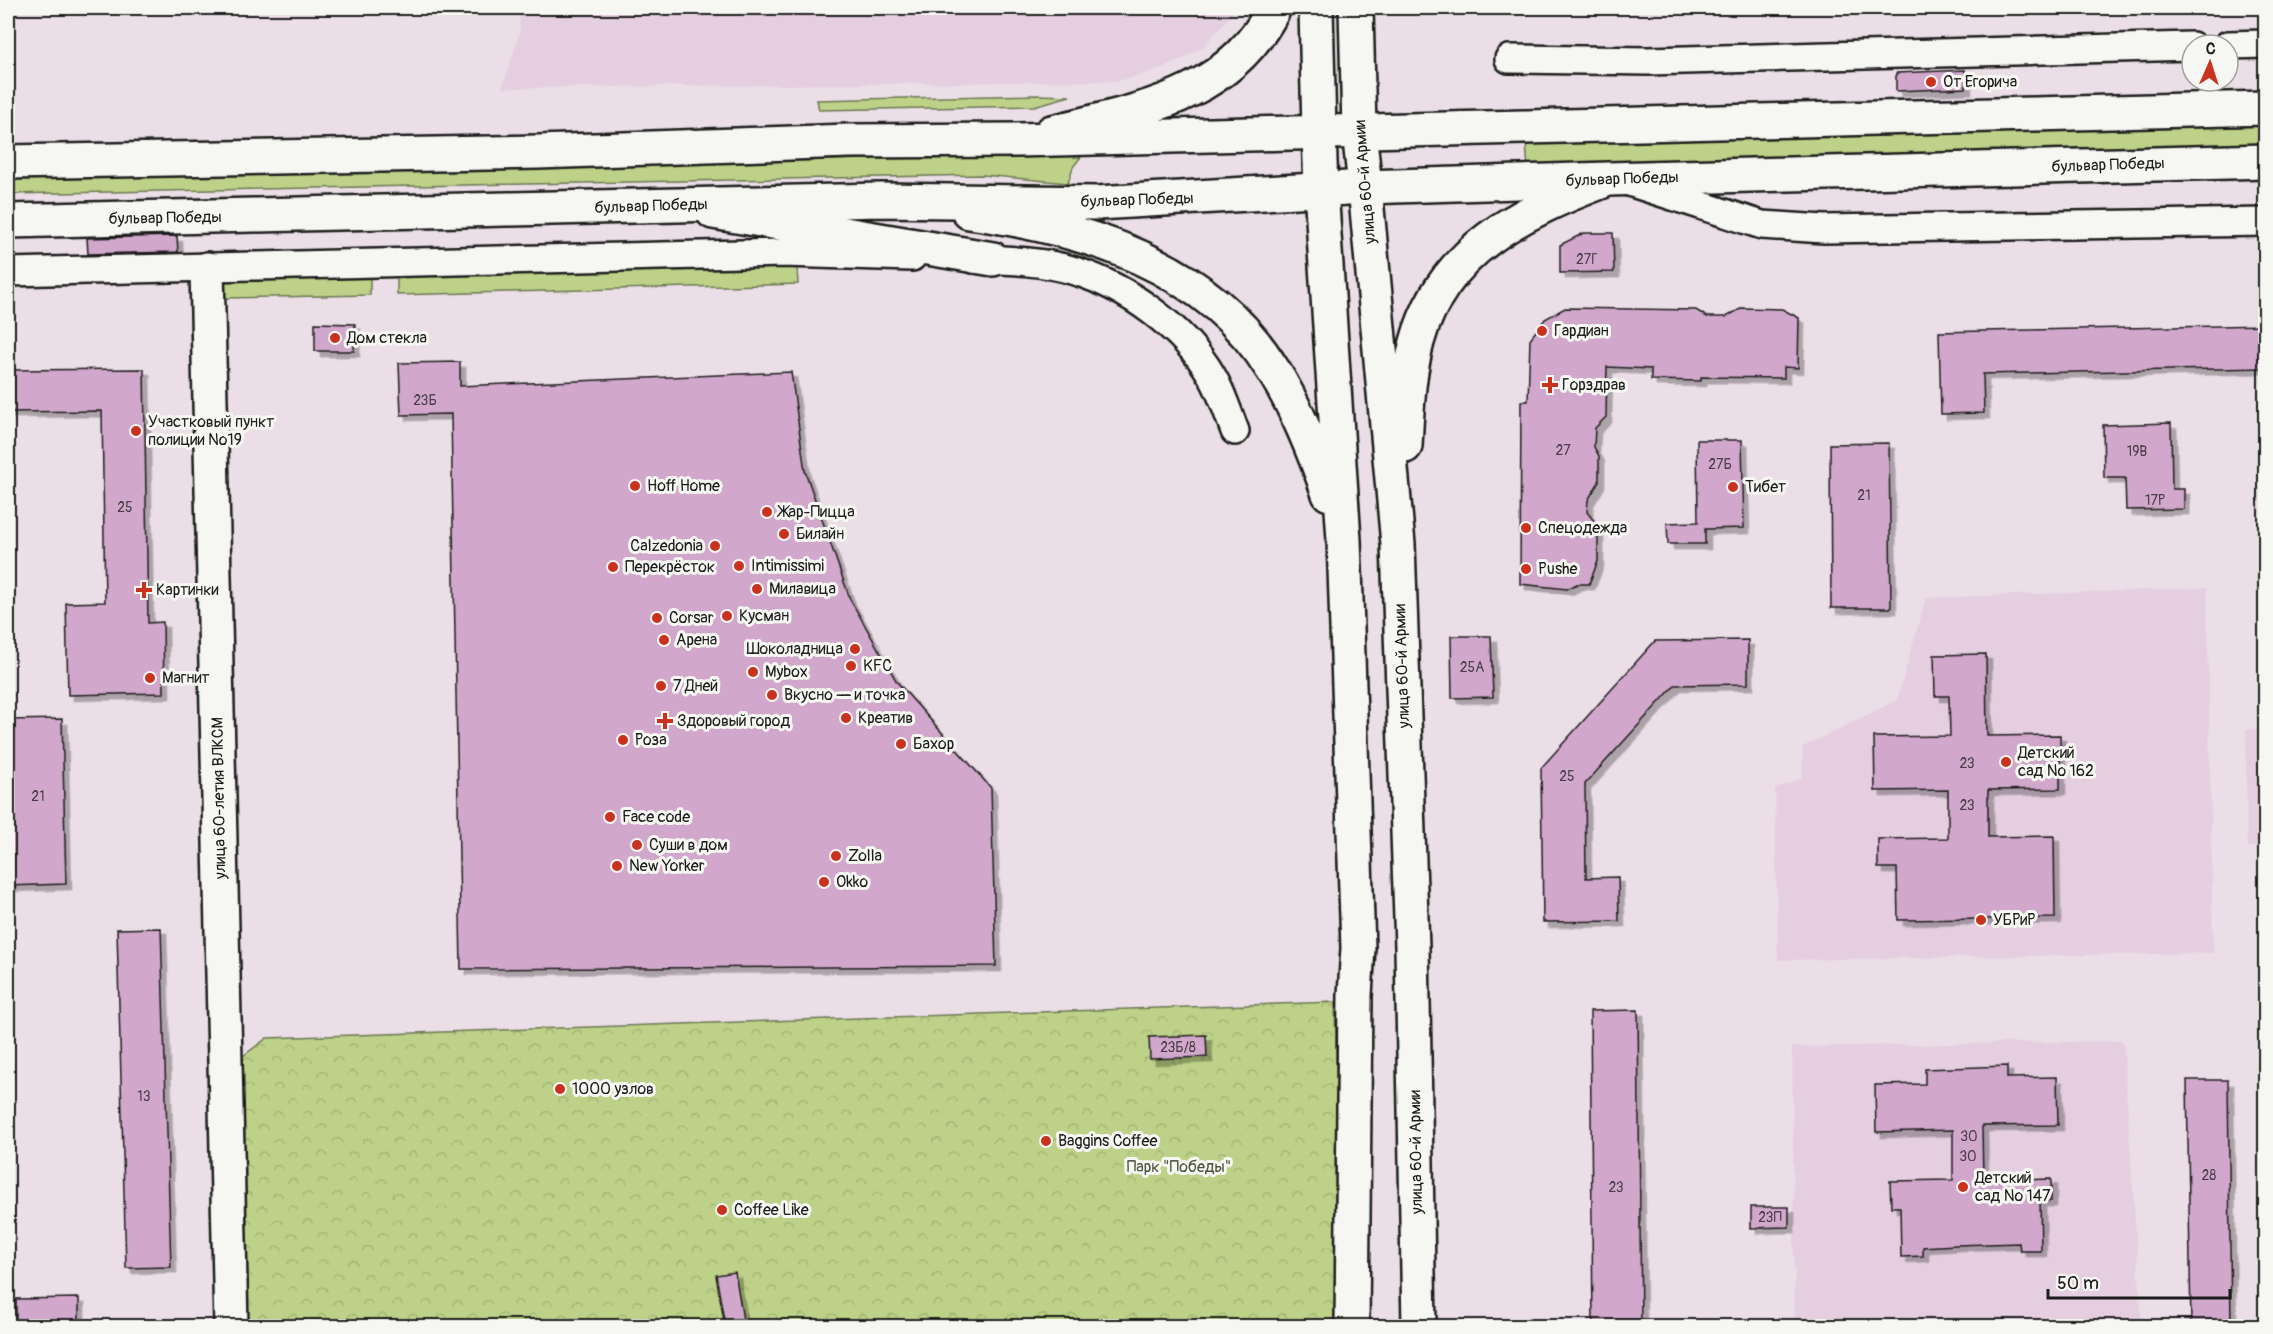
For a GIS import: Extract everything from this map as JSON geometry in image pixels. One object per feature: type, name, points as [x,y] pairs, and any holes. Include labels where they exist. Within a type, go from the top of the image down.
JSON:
[{"type":"main road","points":[[1017,140],[1145,109],[1196,89],[1238,57],[1267,23],[1274,8]]},
{"type":"main road","points":[[1316,8],[1321,189],[1344,540],[1358,948],[1354,995],[1352,1326]]},
{"type":"main road","name":"улица 60-й Армии","points":[[1356,8],[1359,130],[1398,544],[1412,935],[1419,1326]]},
{"type":"main road","points":[[8,162],[538,152],[849,141],[1017,140],[2265,108]]},
{"type":"main road","name":"бульвар Победы","points":[[8,221],[881,200],[1097,203],[1365,187],[2265,161]]},
{"type":"main road","points":[[1398,544],[1410,382],[1417,342],[1427,314],[1440,290],[1458,263],[1512,222],[1560,197],[1613,179]]},
{"type":"main road","points":[[881,200],[1017,219],[1048,227],[1104,242],[1143,257],[1182,279],[1242,331],[1273,369],[1315,454],[1344,540]]},
{"type":"main road","points":[[676,206],[993,259]]},
{"type":"main road","name":"улица 60-летия ВЛКСМ","points":[[207,269],[231,1326]]},
{"type":"street","points":[[2240,45],[2265,44]]},
{"type":"street","points":[[1509,59],[1648,61],[2180,46]]},
{"type":"street","points":[[1613,179],[1762,225],[1824,229],[1992,229],[2265,222]]},
{"type":"street","points":[[8,272],[207,269],[784,253],[1032,262],[1075,271],[1114,289],[1154,313],[1186,343],[1212,376],[1235,431]]},
{"type":"shaded area","points":[[519,8],[1237,8],[1204,46],[1181,60],[1148,73],[1118,81],[502,88],[520,32]]},
{"type":"shaded area","name":"Детский сад № 162","points":[[2207,588],[2213,953],[1778,960],[1775,789],[1802,778],[1803,747],[1897,700],[1926,598]]},
{"type":"shaded area","points":[[2246,729],[2265,729],[2265,847],[2247,847]]},
{"type":"shaded area","name":"Детский сад № 147","points":[[2123,1041],[2142,1326],[1795,1326],[1792,1047]]},
{"type":"green space","points":[[1070,96],[1034,106],[819,110],[817,100]]},
{"type":"green space","points":[[2266,126],[2265,150],[1528,169],[1526,144]]},
{"type":"green space","points":[[1083,154],[1073,167],[1068,183],[983,175],[8,194],[8,179]]},
{"type":"green space","points":[[797,265],[798,284],[397,295],[397,274]]},
{"type":"green space","points":[[370,275],[370,295],[223,298],[223,278]]},
{"type":"green space","name":"Парк \"Победы\"","points":[[1335,1002],[1342,1326],[246,1326],[239,1059],[267,1038]]},
{"type":"building","name":"От Егорича","points":[[1965,70],[1966,88],[1896,91],[1896,73]]},
{"type":"building","points":[[1584,233],[1613,233],[1614,272],[1560,273],[1560,245]]},
{"type":"building","points":[[177,236],[178,252],[88,254],[87,238]]},
{"type":"building","points":[[1565,308],[1696,310],[1707,317],[1726,317],[1742,308],[1782,309],[1799,318],[1798,368],[1784,367],[1784,378],[1701,377],[1701,381],[1651,380],[1651,369],[1607,367],[1606,417],[1595,428],[1594,447],[1599,456],[1599,482],[1588,500],[1587,512],[1598,526],[1598,561],[1589,584],[1577,584],[1567,589],[1520,584],[1521,401],[1528,401],[1530,339],[1545,319]]},
{"type":"building","name":"Дом стекла","points":[[315,323],[355,324],[354,351],[315,351]]},
{"type":"building","points":[[2265,325],[2265,368],[1983,374],[1984,413],[1941,414],[1939,332]]},
{"type":"building","name":"Арена","points":[[460,362],[460,386],[791,372],[805,471],[850,599],[897,682],[991,788],[996,966],[461,969],[451,414],[401,415],[399,363]]},
{"type":"building","points":[[144,369],[148,623],[163,622],[164,693],[68,695],[66,603],[105,602],[102,411],[8,412],[8,370]]},
{"type":"building","points":[[2171,423],[2172,489],[2184,489],[2184,509],[2126,510],[2125,478],[2104,478],[2103,425]]},
{"type":"building","points":[[1697,440],[1742,440],[1744,528],[1705,529],[1705,544],[1668,544],[1667,523],[1698,522]]},
{"type":"building","points":[[1889,443],[1891,608],[1831,608],[1830,444]]},
{"type":"building","points":[[1451,636],[1491,636],[1493,697],[1452,698]]},
{"type":"building","points":[[1748,640],[1748,684],[1675,685],[1585,784],[1586,878],[1618,877],[1619,921],[1543,922],[1541,768],[1655,641]]},
{"type":"building","points":[[1986,654],[1987,736],[2060,735],[2060,789],[1988,790],[1988,837],[2054,836],[2055,918],[1898,920],[1897,868],[1878,868],[1878,839],[1948,838],[1948,790],[1875,791],[1874,737],[1950,736],[1949,696],[1935,696],[1934,655]]},
{"type":"building","points":[[62,719],[66,884],[8,886],[8,720]]},
{"type":"building","points":[[161,928],[171,1267],[126,1268],[117,929]]},
{"type":"building","points":[[1638,1010],[1641,1326],[1593,1326],[1590,1011]]},
{"type":"building","points":[[1206,1035],[1207,1057],[1150,1059],[1149,1037]]},
{"type":"building","points":[[2007,1066],[2007,1078],[2057,1077],[2058,1125],[1982,1126],[1983,1181],[2051,1179],[2051,1201],[2040,1201],[2041,1251],[2020,1251],[2019,1243],[1956,1245],[1923,1247],[1923,1256],[1901,1257],[1900,1207],[1891,1207],[1890,1181],[1953,1180],[1953,1130],[1876,1132],[1875,1085],[1925,1084],[1925,1069]]},
{"type":"building","points":[[2187,1080],[2228,1080],[2231,1326],[2191,1326]]},
{"type":"building","points":[[1751,1207],[1789,1207],[1789,1227],[1751,1228]]},
{"type":"building","points":[[735,1272],[744,1326],[725,1326],[716,1275]]},
{"type":"building","points":[[79,1298],[79,1326],[16,1326],[16,1299]]},
{"type":"place","name":"От Егорича","points":[[1931,82]]},
{"type":"place","name":"Гардиан","points":[[1542,331]]},
{"type":"place","name":"Дом стекла","points":[[335,338]]},
{"type":"place","name":"Горздрав","points":[[1550,385]]},
{"type":"place","name":"Участковый пункт полиции №19","points":[[136,431]]},
{"type":"place","name":"Hoff Home","points":[[635,486]]},
{"type":"place","name":"Тибет","points":[[1733,487]]},
{"type":"place","name":"Жар-Пицца","points":[[767,512]]},
{"type":"place","name":"Спецодежда","points":[[1526,528]]},
{"type":"place","name":"Билайн","points":[[784,534]]},
{"type":"place","name":"Calzedonia","points":[[715,546]]},
{"type":"place","name":"Intimissimi","points":[[739,566]]},
{"type":"place","name":"Перекрёсток","points":[[613,567]]},
{"type":"place","name":"Pushe","points":[[1526,569]]},
{"type":"place","name":"Милавица","points":[[757,589]]},
{"type":"place","name":"Картинки","points":[[144,590]]},
{"type":"place","name":"Кусман","points":[[727,616]]},
{"type":"place","name":"Corsar","points":[[657,618]]},
{"type":"place","name":"Арена","points":[[664,640]]},
{"type":"place","name":"Шоколадница","points":[[855,649]]},
{"type":"place","name":"KFC","points":[[851,666]]},
{"type":"place","name":"Mybox","points":[[753,672]]},
{"type":"place","name":"Магнит","points":[[150,678]]},
{"type":"place","name":"7 Дней","points":[[661,686]]},
{"type":"place","name":"Вкусно — и точка","points":[[772,695]]},
{"type":"place","name":"Креатив","points":[[846,718]]},
{"type":"place","name":"Здоровый город","points":[[665,721]]},
{"type":"place","name":"Роза","points":[[623,740]]},
{"type":"place","name":"Бахор","points":[[901,744]]},
{"type":"place","name":"Детский сад № 162","points":[[2006,762]]},
{"type":"place","name":"Face code","points":[[610,817]]},
{"type":"place","name":"Суши в дом","points":[[637,845]]},
{"type":"place","name":"Zolla","points":[[836,856]]},
{"type":"place","name":"New Yorker","points":[[617,866]]},
{"type":"place","name":"Okko","points":[[824,882]]},
{"type":"place","name":"УБРиР","points":[[1981,920]]},
{"type":"place","name":"1000 узлов","points":[[560,1089]]},
{"type":"place","name":"Baggins Coffee","points":[[1046,1141]]},
{"type":"place","name":"Детский сад № 147","points":[[1963,1187]]},
{"type":"place","name":"Coffee Like","points":[[722,1210]]}]
